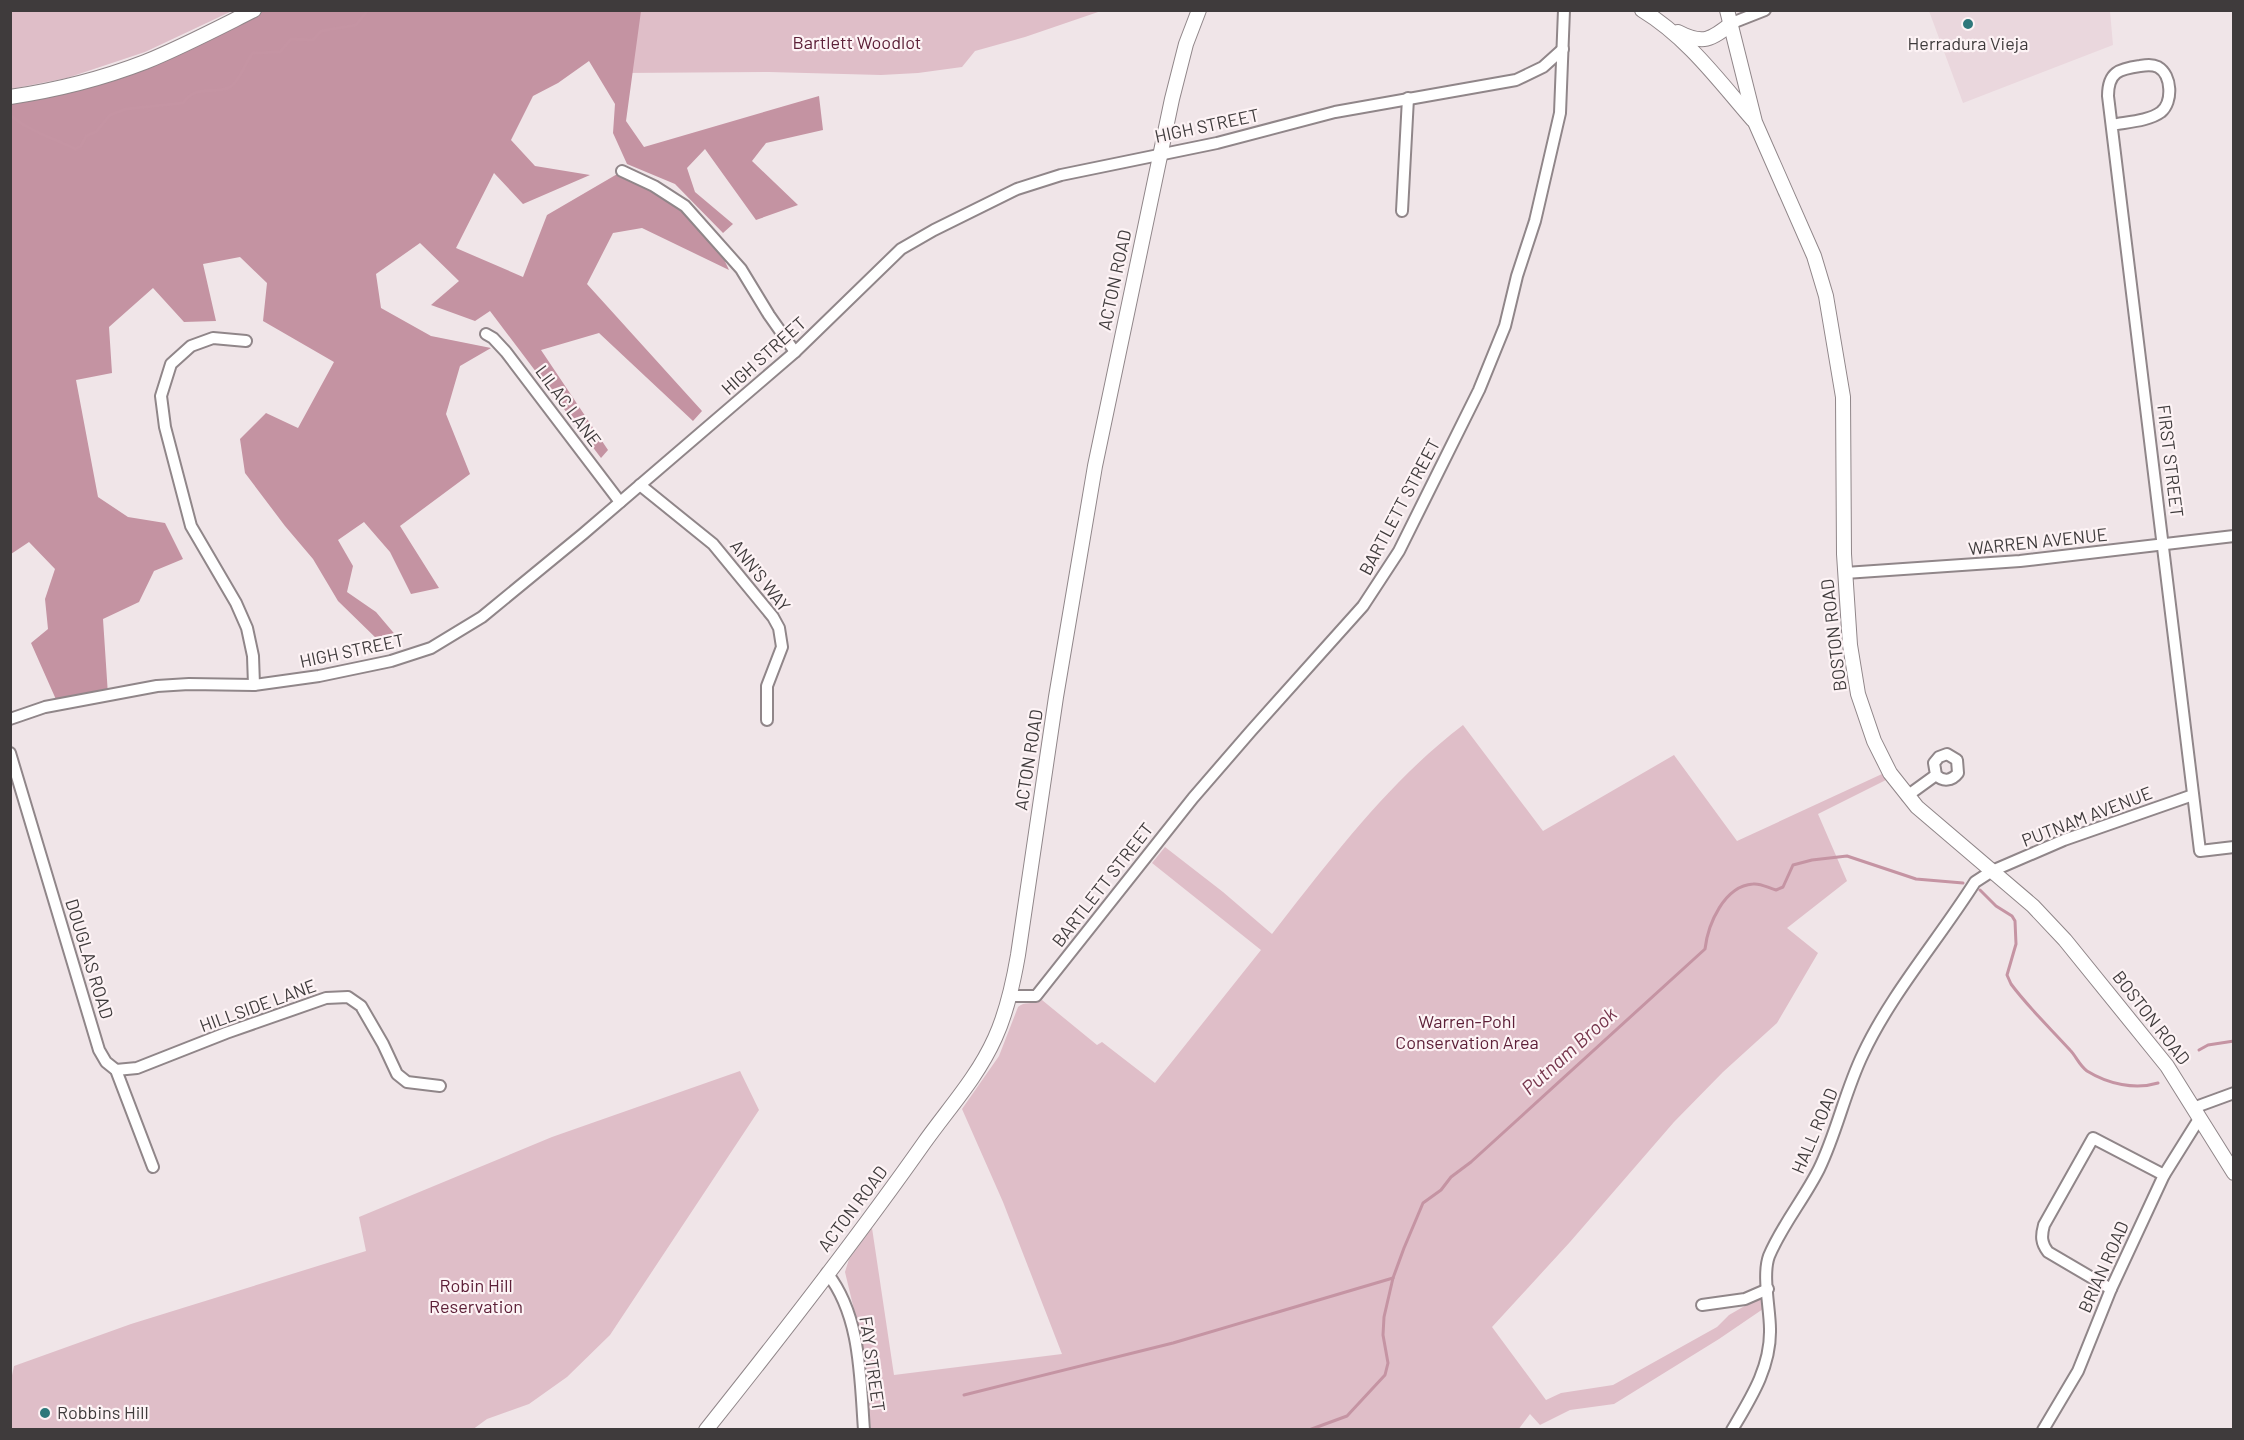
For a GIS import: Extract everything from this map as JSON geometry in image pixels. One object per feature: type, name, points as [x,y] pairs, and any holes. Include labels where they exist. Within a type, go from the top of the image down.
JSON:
[{"type":"main road","points":[[10,97],[39,93],[95,79],[147,61],[254,10]]},
{"type":"main road","name":"ACTON ROAD","points":[[706,1430],[972,1081],[995,1039],[1010,996],[1056,697],[1095,466],[1160,153],[1186,44],[1199,10]]},
{"type":"main road","points":[[1642,10],[1690,38],[1700,40],[1709,39],[1729,17]]},
{"type":"main road","points":[[1709,39],[1721,17],[1722,10]]},
{"type":"main road","name":"BOSTON ROAD","points":[[1729,17],[1755,122],[1814,256],[1828,307],[1843,397],[1845,573],[1850,645],[1858,694],[1881,757],[1907,796],[1934,823],[2033,906],[2065,940],[2167,1065],[2234,1173]]},
{"type":"main road","points":[[1665,25],[1701,59],[1755,122]]},
{"type":"street","name":"BARTLETT STREET","points":[[1010,996],[1036,996],[1193,798],[1364,606],[1399,551],[1479,390],[1505,326],[1517,276],[1535,221],[1560,113],[1564,10]]},
{"type":"street","points":[[1729,17],[1765,10]]},
{"type":"street","name":"HIGH STREET","points":[[10,719],[45,707],[157,686],[254,685],[311,678],[370,666],[431,648],[482,616],[620,502],[795,352],[901,249],[934,230],[1017,189],[1061,175],[1217,143],[1335,112],[1516,80],[1543,67],[1563,49]]},
{"type":"street","name":"FIRST STREET","points":[[2112,125],[2160,113],[2170,94],[2164,72],[2149,64],[2124,68],[2112,77],[2108,90],[2112,125],[2164,544],[2200,851],[2234,846]]},
{"type":"street","points":[[1402,211],[1408,98]]},
{"type":"street","points":[[622,171],[654,186],[686,206],[741,269],[795,352]]},
{"type":"street","name":"LILAC LANE","points":[[486,334],[506,352],[620,502]]},
{"type":"street","points":[[246,341],[213,338],[191,346],[171,364],[161,396],[165,427],[191,526],[236,603],[247,628],[253,656],[254,685]]},
{"type":"street","name":"ANN'S WAY","points":[[640,485],[713,544],[773,616],[779,628],[782,647],[767,686],[767,720]]},
{"type":"street","name":"WARREN AVENUE","points":[[1845,573],[2019,561],[2234,536]]},
{"type":"street","name":"DOUGLAS ROAD","points":[[10,753],[99,1050],[106,1062],[116,1070],[153,1167]]},
{"type":"street","points":[[1907,796],[1936,775]]},
{"type":"street","name":"PUTNAM AVENUE","points":[[1992,871],[2064,840],[2193,795]]},
{"type":"street","name":"HALL ROAD","points":[[1732,1430],[1761,1377],[1768,1354],[1770,1329],[1767,1265],[1770,1254],[1819,1169],[1862,1056],[1876,1028],[1975,882],[1992,871]]},
{"type":"street","name":"HILLSIDE LANE","points":[[116,1070],[137,1068],[249,1025],[326,998],[341,996],[356,1000],[361,1006],[401,1078],[415,1083],[440,1086]]},
{"type":"street","points":[[2196,1113],[2234,1093]]},
{"type":"street","name":"BRIAN ROAD","points":[[2043,1430],[2078,1371],[2111,1288],[2196,1113]]},
{"type":"street","points":[[2111,1288],[2048,1252],[2043,1245],[2041,1235],[2044,1225],[2093,1137],[2164,1175]]},
{"type":"street","name":"FAY STREET","points":[[827,1273],[843,1297],[852,1324],[864,1430]]},
{"type":"street","points":[[1702,1305],[1745,1299],[1768,1289]]},
{"type":"shaded area","points":[[254,10],[641,11],[626,121],[644,147],[819,96],[823,130],[766,143],[752,161],[798,205],[756,220],[705,149],[687,168],[695,192],[733,224],[723,233],[675,184],[627,164],[613,133],[615,104],[589,61],[558,83],[533,96],[511,140],[535,166],[590,175],[523,204],[494,173],[456,248],[523,277],[547,215],[619,173],[685,206],[716,242],[729,270],[642,228],[613,233],[587,284],[702,411],[693,421],[599,333],[541,350],[608,450],[601,458],[490,311],[475,321],[431,305],[459,281],[420,243],[376,274],[381,308],[431,336],[491,348],[460,366],[446,414],[470,474],[400,526],[439,588],[411,594],[390,552],[364,522],[338,540],[353,566],[347,592],[376,612],[398,638],[379,641],[338,601],[313,559],[245,473],[240,439],[266,413],[298,428],[334,362],[263,321],[267,283],[240,257],[203,264],[216,321],[184,322],[153,288],[109,327],[112,373],[76,380],[98,497],[128,517],[165,523],[183,559],[154,571],[139,602],[103,619],[108,695],[58,704],[31,643],[48,629],[45,599],[55,569],[29,542],[11,554],[11,97],[66,87]]},
{"type":"shaded area","points":[[1929,11],[2110,11],[2113,45],[1963,103]]},
{"type":"green space","points":[[11,10],[232,11],[145,52],[67,78],[11,89]]},
{"type":"green space","name":"Bartlett Woodlot","points":[[612,11],[1101,11],[975,51],[962,67],[881,75],[769,72],[622,73]]},
{"type":"green space","name":"Warren-Pohl Conservation Area","points":[[1463,725],[1543,831],[1674,755],[1737,841],[1882,774],[1886,780],[1818,814],[1847,881],[1787,928],[1818,953],[1777,1023],[1723,1072],[1674,1122],[1570,1242],[1492,1327],[1546,1400],[1561,1393],[1613,1385],[1717,1327],[1729,1315],[1762,1296],[1763,1309],[1614,1404],[1570,1410],[1540,1425],[1530,1414],[1518,1430],[871,1429],[862,1343],[845,1272],[849,1259],[872,1228],[894,1375],[1062,1354],[1003,1202],[962,1109],[999,1056],[1018,1007],[1042,1000],[1097,1045],[1102,1042],[1155,1083],[1261,950],[1152,863],[1165,847],[1272,934],[1361,823],[1410,771]]},
{"type":"green space","name":"Robin Hill Reservation","points":[[740,1071],[759,1110],[610,1335],[567,1377],[529,1404],[487,1419],[472,1430],[11,1429],[11,1380],[14,1366],[131,1324],[366,1251],[359,1217],[552,1137]]},
{"type":"waterway","points":[[10,115],[33,130],[75,149],[81,146],[86,136],[96,132],[110,115],[126,109],[183,103],[188,97],[198,92],[228,88],[239,78],[253,53],[280,52],[291,39],[313,40],[321,31],[356,25],[368,10]]},
{"type":"waterway","name":"Putnam Brook","points":[[1309,1430],[1347,1416],[1385,1375],[1388,1363],[1383,1335],[1384,1317],[1393,1278],[1423,1203],[1441,1190],[1451,1177],[1471,1162],[1705,949],[1714,918],[1719,908],[1734,891],[1743,886],[1756,884],[1776,890],[1783,887],[1793,865],[1812,860],[1847,856],[1916,879],[1963,883]]},
{"type":"waterway","name":"Putnam Brook","points":[[1980,890],[2015,921],[2016,944],[2007,975],[2011,984],[2082,1066],[2095,1076],[2113,1082],[2131,1086],[2158,1083]]},
{"type":"waterway","name":"Putnam Brook","points":[[2199,1050],[2208,1045],[2234,1041]]},
{"type":"waterway","points":[[964,1395],[1173,1343],[1393,1278]]},
{"type":"place","name":"Herradura Vieja","points":[[1968,24]]},
{"type":"place","name":"Robbins Hill","points":[[45,1413]]}]
